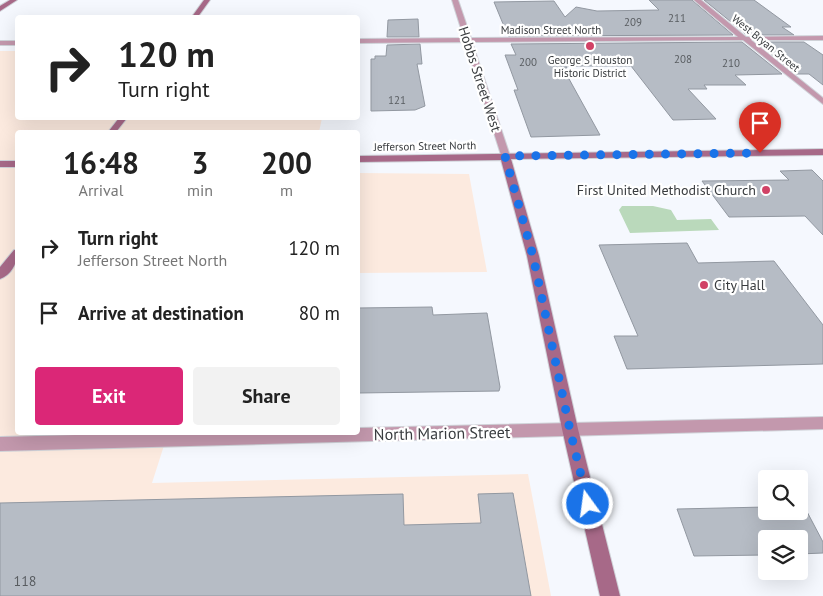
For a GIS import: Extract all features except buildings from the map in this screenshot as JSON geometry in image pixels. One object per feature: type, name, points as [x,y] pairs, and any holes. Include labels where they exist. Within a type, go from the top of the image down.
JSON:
[{"type":"main road","points":[[0,9],[14,0]]},
{"type":"main road","points":[[196,15],[207,0]]},
{"type":"main road","points":[[114,130],[121,120]]},
{"type":"main road","name":"Jefferson Street North","points":[[360,159],[823,152]]},
{"type":"main road","name":"Hobbs Street West","points":[[505,156],[533,256],[570,430],[610,596]]},
{"type":"main road","points":[[0,164],[15,164]]},
{"type":"main road","points":[[0,275],[15,257]]},
{"type":"street","name":"Hobbs Street West","points":[[455,0],[505,156]]},
{"type":"street","name":"West Bryan Street","points":[[697,0],[823,102]]},
{"type":"street","name":"Madison Street North","points":[[360,41],[823,38]]},
{"type":"street","points":[[0,43],[15,43]]},
{"type":"street","name":"North Marion Street","points":[[0,444],[823,423]]},
{"type":"shaded area","points":[[0,51],[15,51],[15,120],[322,120],[319,130],[15,130],[15,435],[167,435],[152,483],[528,474],[551,596],[0,596]]},
{"type":"shaded area","points":[[360,173],[469,174],[487,272],[360,273]]},
{"type":"green space","points":[[622,206],[653,206],[671,210],[677,220],[711,219],[719,230],[630,233],[619,210]]},
{"type":"place","name":"George S Houston Historic District","points":[[590,46]]},
{"type":"place","name":"First United Methodist Church","points":[[766,190]]},
{"type":"place","name":"City Hall","points":[[704,285]]},
{"type":"route","points":[[588,504],[570,430],[533,256],[505,156],[760,153]]}]
